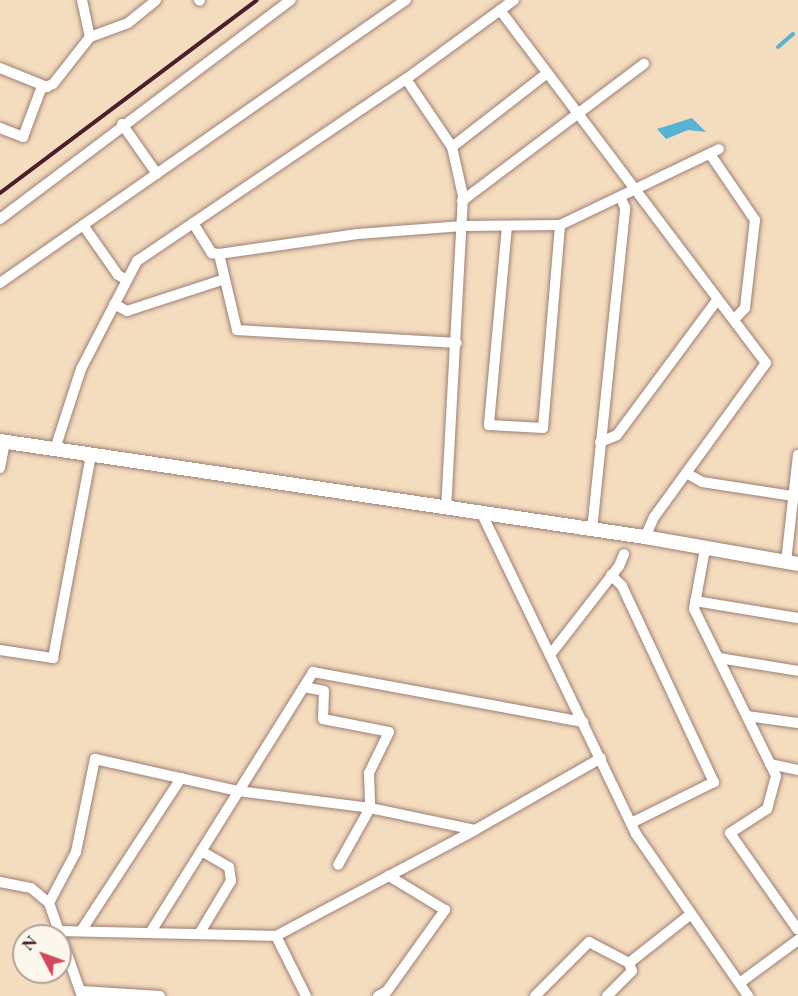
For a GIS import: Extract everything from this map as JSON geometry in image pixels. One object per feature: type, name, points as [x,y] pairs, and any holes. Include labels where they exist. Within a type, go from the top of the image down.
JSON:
[{"type":"street","points":[[82,0],[90,37]]},
{"type":"street","points":[[0,128],[23,137],[42,89],[47,87],[90,37],[128,23],[156,0]]},
{"type":"street","points":[[0,219],[122,124],[291,0]]},
{"type":"street","points":[[0,283],[406,0]]},
{"type":"street","points":[[54,449],[81,369],[137,261],[406,79],[514,0]]},
{"type":"street","points":[[500,10],[576,114],[764,357],[765,368],[654,517],[645,537]]},
{"type":"street","points":[[462,201],[644,64]]},
{"type":"street","points":[[0,68],[47,87]]},
{"type":"street","points":[[452,147],[546,74]]},
{"type":"street","points":[[406,79],[452,147],[462,201],[463,226],[457,343],[446,508]]},
{"type":"street","points":[[122,124],[156,174]]},
{"type":"street","points":[[193,223],[212,253],[219,254],[308,239],[463,226],[560,225],[714,152],[756,220],[745,308],[734,320]]},
{"type":"street","points":[[592,530],[625,208],[621,198]]},
{"type":"street","points":[[83,225],[118,275],[127,280]]},
{"type":"street","points":[[507,226],[489,425],[543,428],[560,225]]},
{"type":"street","points":[[219,254],[237,330],[457,343]]},
{"type":"street","points":[[114,304],[127,310],[225,279]]},
{"type":"street","points":[[600,442],[617,435],[718,298]]},
{"type":"street","points":[[0,468],[2,441],[645,537],[792,563],[792,496],[798,455]]},
{"type":"street","points":[[0,650],[53,658],[92,455]]},
{"type":"street","points":[[686,473],[702,482],[792,496]]},
{"type":"street","points":[[482,514],[631,823],[741,982],[748,996]]},
{"type":"street","points":[[705,549],[694,609],[776,776],[767,809],[730,833],[798,930]]},
{"type":"street","points":[[550,655],[611,575],[624,554]]},
{"type":"street","points":[[611,575],[622,586],[714,782],[631,823]]},
{"type":"street","points":[[695,601],[798,618]]},
{"type":"street","points":[[719,658],[798,671]]},
{"type":"street","points":[[150,933],[313,672],[583,722]]},
{"type":"street","points":[[304,687],[324,691],[322,719],[389,732],[369,773],[370,808],[338,865]]},
{"type":"street","points":[[747,716],[798,723]]},
{"type":"street","points":[[72,932],[276,936],[475,830],[601,758]]},
{"type":"street","points":[[49,903],[76,852],[95,759],[238,791],[370,808],[475,830]]},
{"type":"street","points":[[770,764],[798,770]]},
{"type":"street","points":[[81,932],[181,778]]},
{"type":"street","points":[[199,934],[231,881],[229,867],[201,850]]},
{"type":"street","points":[[378,996],[387,991],[445,910],[389,876]]},
{"type":"street","points":[[0,882],[30,888],[49,903],[59,924]]},
{"type":"street","points":[[629,963],[692,914]]},
{"type":"street","points":[[276,936],[306,996]]},
{"type":"street","points":[[741,982],[798,940]]},
{"type":"street","points":[[535,996],[590,942],[629,963],[632,971],[607,996]]},
{"type":"street","points":[[72,962],[82,994],[160,996]]},
{"type":"water","points":[[692,118],[706,132],[688,130],[666,139],[657,129]]},
{"type":"waterway","points":[[778,47],[793,34]]},
{"type":"railway","points":[[0,193],[257,0]]}]
